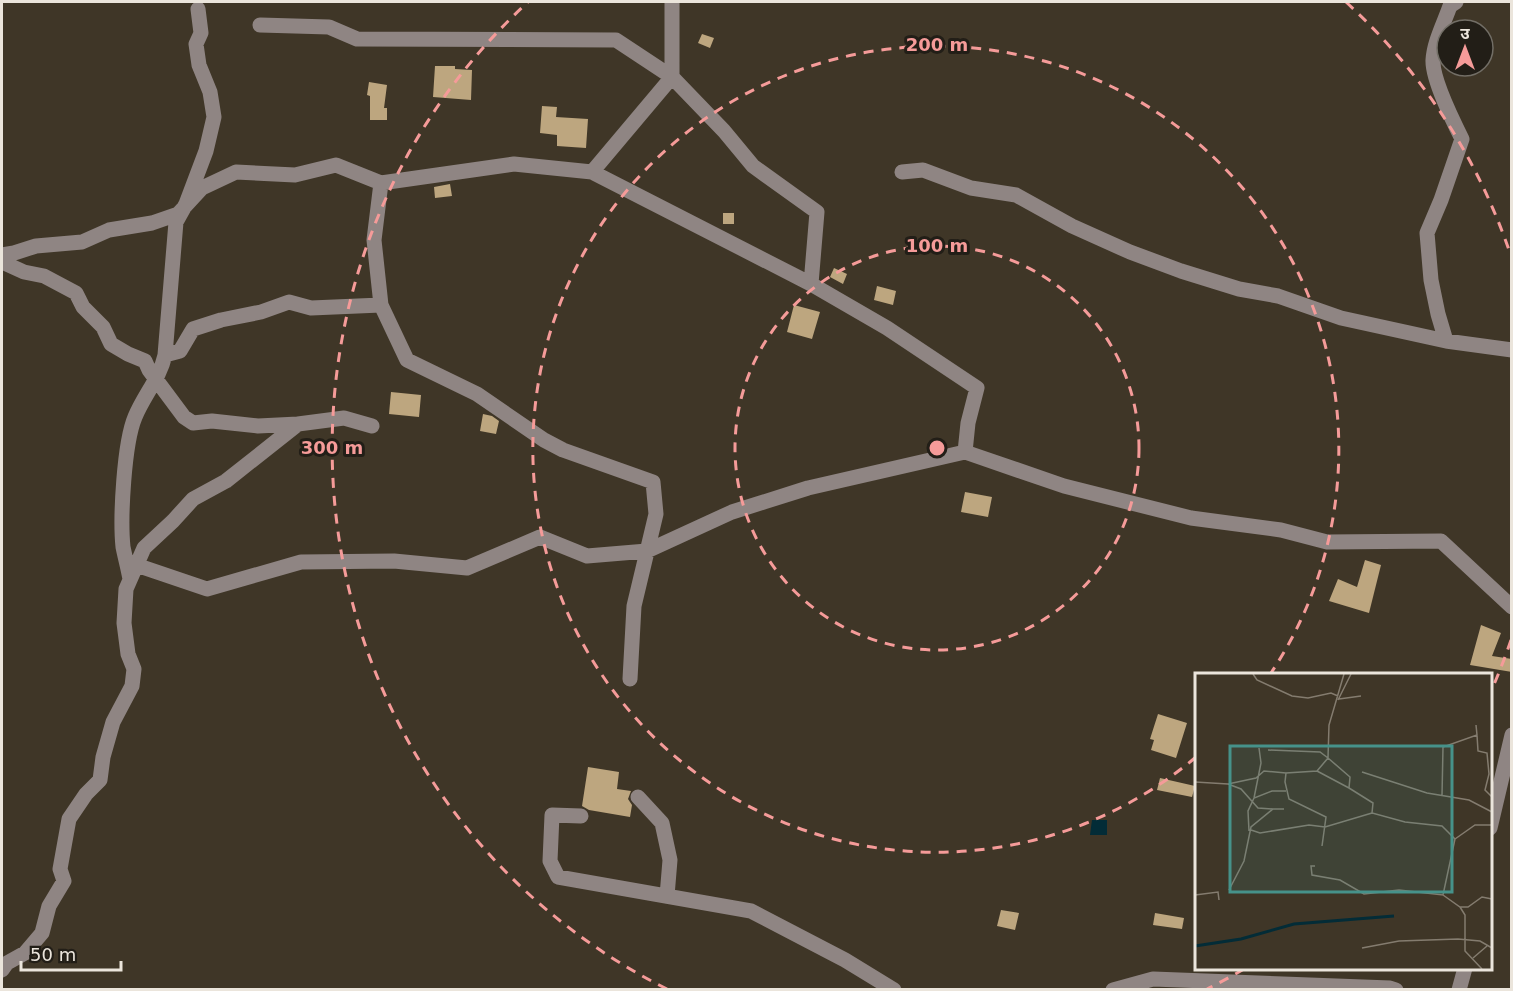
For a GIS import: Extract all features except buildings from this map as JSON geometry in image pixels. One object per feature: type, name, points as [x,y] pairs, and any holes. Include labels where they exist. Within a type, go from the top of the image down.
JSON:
[{"type":"street","points":[[592,172],[672,77],[672,2]]},
{"type":"street","points":[[1446,341],[1431,280],[1427,233],[1462,139],[1449,113],[1433,62],[1434,51],[1450,6],[1456,2]]},
{"type":"street","points":[[130,579],[123,548],[128,443],[135,417],[162,369],[176,222],[186,204],[206,151],[214,117],[210,92],[199,65],[196,44],[201,33],[198,9]]},
{"type":"street","points":[[260,25],[329,27],[357,39],[616,40],[672,77],[724,131],[753,166],[817,212],[811,284]]},
{"type":"street","points":[[2,255],[36,246],[82,242],[109,230],[152,223],[178,214],[202,188],[236,172],[295,175],[336,165],[381,183],[514,164],[592,172],[811,284],[887,328],[977,388],[968,423],[965,452]]},
{"type":"street","points":[[902,172],[924,170],[971,188],[1016,195],[1072,226],[1130,252],[1239,289],[1278,296],[1341,318],[1446,341],[1512,350]]},
{"type":"street","points":[[381,183],[374,240],[381,305],[407,360],[477,394],[544,440],[563,450],[653,482],[657,514],[634,606],[630,679]]},
{"type":"street","points":[[2,262],[24,272],[44,276],[76,293],[83,307],[103,327],[111,344],[146,361],[148,370],[184,417],[193,423],[212,422],[258,426],[344,418],[372,426]]},
{"type":"street","points":[[165,355],[180,351],[193,329],[221,320],[261,312],[289,302],[311,308],[381,305]]},
{"type":"street","points":[[2,969],[6,963],[25,953],[42,933],[49,906],[64,881],[60,869],[69,819],[86,794],[100,780],[103,758],[113,722],[132,686],[134,669],[128,654],[124,623],[126,590],[144,548],[193,499],[226,481],[298,424]]},
{"type":"street","points":[[145,568],[207,589],[301,562],[394,561],[467,568],[540,537],[587,556],[647,551],[743,508],[808,488],[965,452],[1064,486],[1191,518],[1281,530],[1327,542],[1441,541],[1512,607]]},
{"type":"street","points":[[1492,824],[1512,735]]},
{"type":"street","points":[[638,797],[662,823],[670,860],[667,896]]},
{"type":"street","points":[[581,816],[552,815],[550,861],[558,877],[751,911],[845,960],[894,990]]},
{"type":"street","points":[[1459,990],[1465,970]]},
{"type":"street","points":[[1113,990],[1153,979],[1396,990]]},
{"type":"water","points":[[1092,820],[1107,820],[1107,835],[1090,835]]}]
